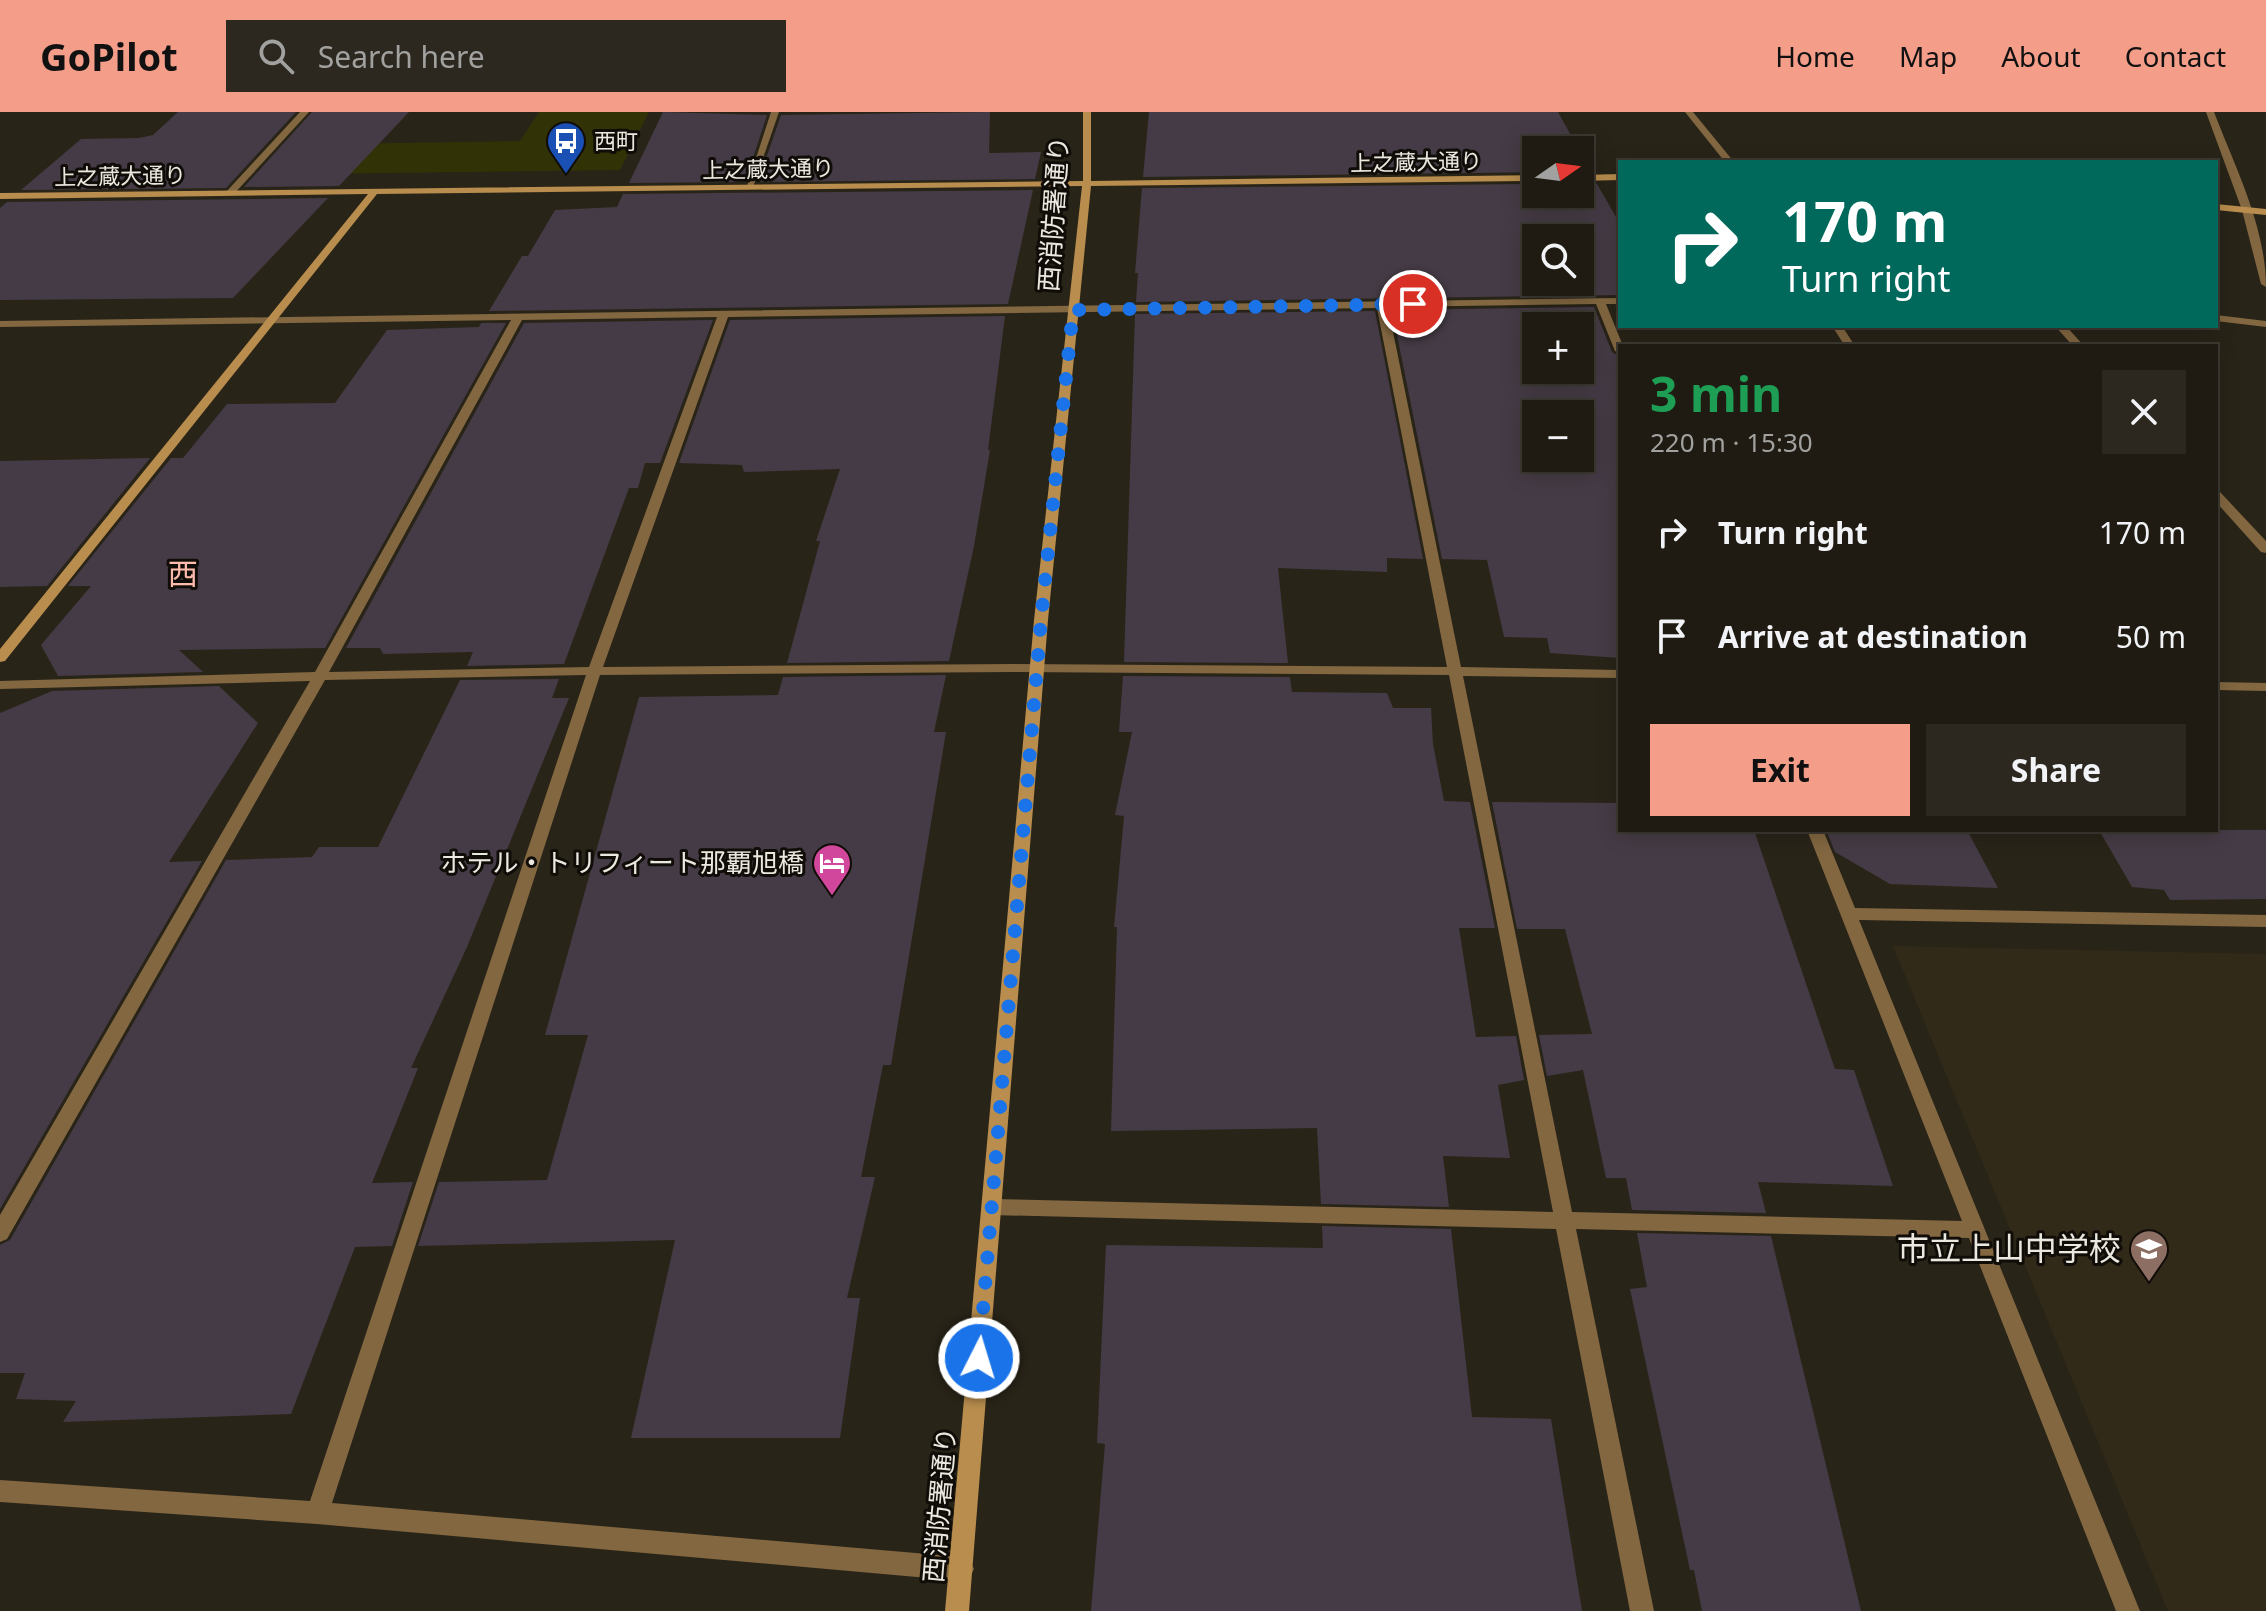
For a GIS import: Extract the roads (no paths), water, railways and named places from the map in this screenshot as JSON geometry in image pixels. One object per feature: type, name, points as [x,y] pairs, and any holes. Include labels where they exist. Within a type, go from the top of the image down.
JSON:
[{"type":"street","points":[[230,193],[305,112]]},
{"type":"street","points":[[749,187],[775,112]]},
{"type":"street","name":"西消防署通り","points":[[957,1611],[1037,666],[1087,182],[1087,112]]},
{"type":"street","points":[[1689,112],[1728,160]]},
{"type":"street","points":[[2210,112],[2247,210],[2266,284]]},
{"type":"street","points":[[1594,178],[1618,177]]},
{"type":"street","name":"上之蔵大通り","points":[[0,196],[1522,178]]},
{"type":"street","points":[[0,658],[375,191]]},
{"type":"street","points":[[2218,207],[2266,212]]},
{"type":"street","points":[[1600,301],[1618,346]]},
{"type":"street","points":[[1,325],[1618,301]]},
{"type":"street","points":[[1382,305],[1642,1611]]},
{"type":"street","points":[[317,1513],[596,671],[724,313]]},
{"type":"street","points":[[0,1233],[320,676],[518,317]]},
{"type":"street","points":[[2218,318],[2266,324]]},
{"type":"street","points":[[2062,328],[2077,344]]},
{"type":"street","points":[[2218,497],[2266,549]]},
{"type":"street","points":[[0,685],[320,676],[1037,666],[1618,674]]},
{"type":"street","points":[[2218,686],[2266,687]]},
{"type":"street","points":[[1816,832],[2128,1611]]},
{"type":"street","points":[[1849,914],[2266,921]]},
{"type":"street","points":[[992,1207],[1974,1230]]},
{"type":"street","points":[[0,1491],[317,1513],[962,1569]]},
{"type":"place","name":"西町","points":[[566,175]]},
{"type":"place","name":"ホテル・トリフィート那覇旭橋","points":[[832,897]]},
{"type":"place","name":"市立上山中学校","points":[[2149,1283]]},
{"type":"district","name":"西","points":[[183,575]]}]
